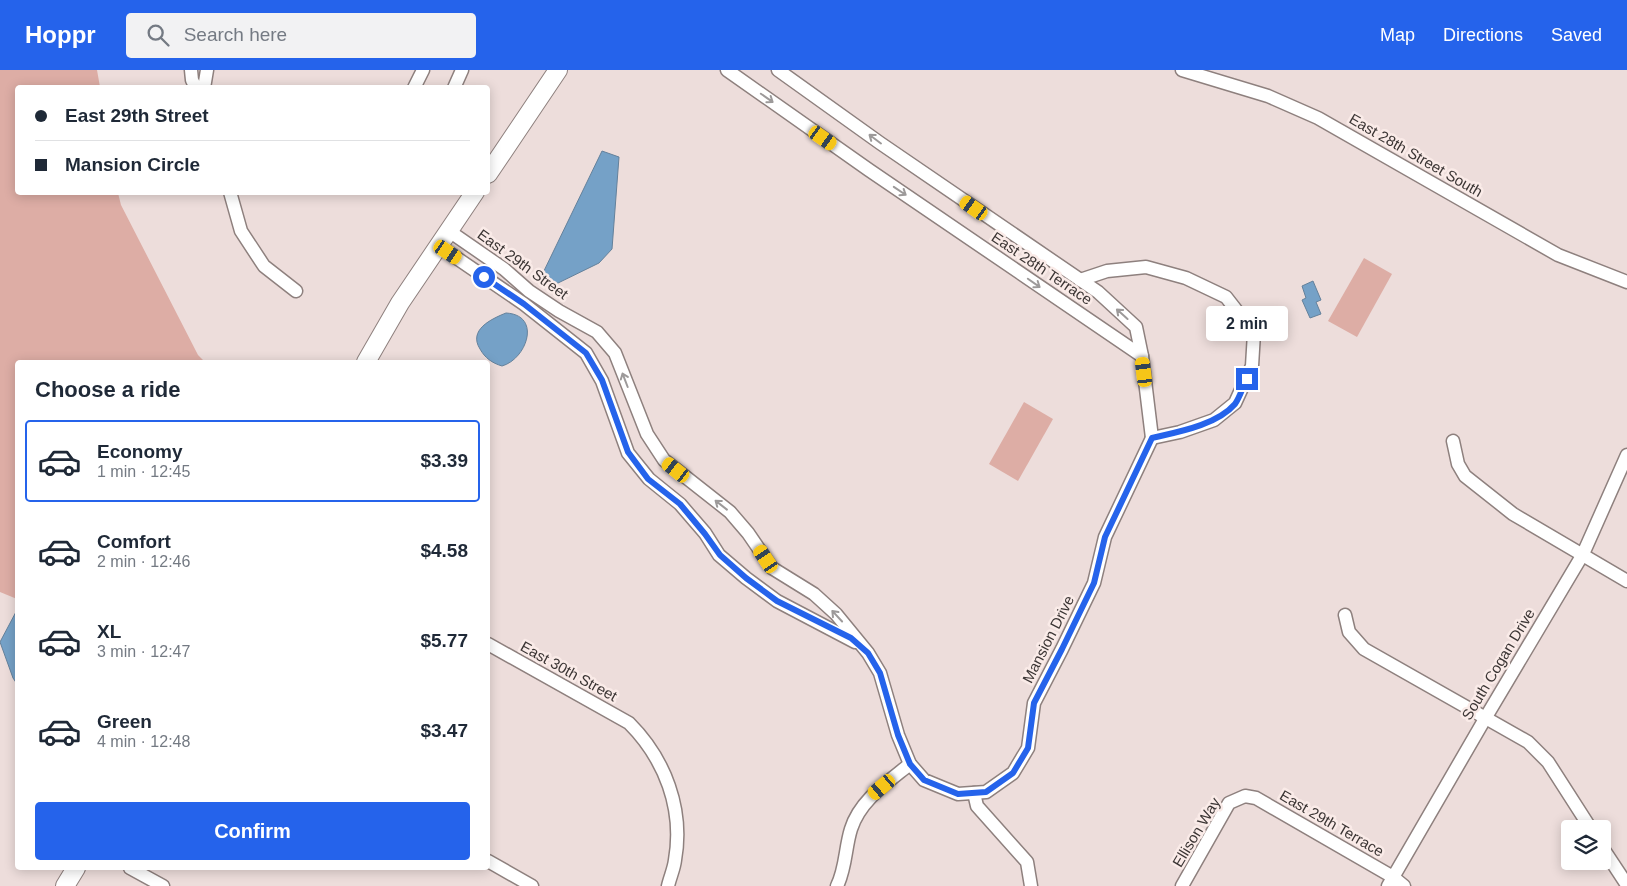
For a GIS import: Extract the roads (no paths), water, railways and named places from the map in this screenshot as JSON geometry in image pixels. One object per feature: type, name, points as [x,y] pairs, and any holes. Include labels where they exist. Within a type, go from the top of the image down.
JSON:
[{"type":"main road","points":[[490,171],[558,70]]},
{"type":"main road","points":[[367,360],[400,304],[473,195]]},
{"type":"main road","points":[[65,886],[75,870]]},
{"type":"street","points":[[191,70],[194,85]]},
{"type":"street","points":[[204,85],[206,70]]},
{"type":"street","points":[[416,85],[423,70]]},
{"type":"street","points":[[455,85],[462,70]]},
{"type":"street","name":"East 28th Terrace","points":[[727,70],[869,170],[1142,356]]},
{"type":"street","name":"East 28th Terrace","points":[[778,70],[880,143],[1098,292],[1136,327],[1142,356],[1152,438]]},
{"type":"street","name":"East 28th Street South","points":[[1182,70],[1200,72],[1268,96],[1318,118],[1558,255],[1627,282]]},
{"type":"street","points":[[231,195],[242,231],[264,266],[296,291]]},
{"type":"street","name":"East 29th Street","points":[[449,231],[504,269],[529,291],[559,311],[597,332],[615,353],[647,434],[664,460],[730,512],[748,533],[772,568],[814,594],[836,614],[868,653],[880,673],[898,735],[910,764]]},
{"type":"street","name":"East 29th Street","points":[[439,246],[524,304],[586,353],[602,380],[628,452],[648,479],[680,504],[720,555],[746,578],[777,601],[851,638],[868,653]]},
{"type":"street","points":[[1080,280],[1107,271],[1146,267],[1186,278],[1226,297],[1254,333],[1252,366],[1235,403],[1214,420],[1180,432],[1152,438]]},
{"type":"street","name":"Mansion Drive","points":[[910,764],[924,780],[958,794],[986,792],[1013,773],[1028,748],[1034,703],[1094,583],[1105,537],[1152,438]]},
{"type":"street","points":[[1453,441],[1458,464],[1465,476],[1513,514],[1627,581]]},
{"type":"street","name":"South Cogan Drive","points":[[1390,881],[1583,554],[1627,455]]},
{"type":"street","points":[[1345,615],[1349,632],[1364,649],[1528,742],[1548,762],[1585,820]]},
{"type":"street","name":"East 30th Street","points":[[490,645],[629,723],[655,754],[669,783],[676,813],[678,837],[675,861],[668,886]]},
{"type":"street","points":[[837,886],[841,878],[851,828],[868,799],[910,764]]},
{"type":"street","points":[[974,793],[977,806],[1027,862],[1031,886]]},
{"type":"street","name":"East 29th Terrace","points":[[1241,798],[1244,796],[1256,798],[1390,881],[1404,886]]},
{"type":"street","name":"Ellison Way","points":[[1182,886],[1229,803],[1241,798]]},
{"type":"street","points":[[490,861],[532,886]]},
{"type":"street","points":[[1611,861],[1627,885]]},
{"type":"street","points":[[134,870],[163,886]]},
{"type":"water","points":[[602,151],[619,157],[612,249],[599,263],[556,284],[541,277]]},
{"type":"water","points":[[1313,281],[1321,300],[1316,302],[1321,314],[1310,318],[1302,300],[1306,298],[1302,286]]},
{"type":"water","points":[[506,313],[517,316],[524,321],[527,329],[524,347],[511,362],[502,366],[492,362],[484,355],[477,342],[479,331],[494,318]]},
{"type":"water","points":[[15,614],[15,681],[13,678],[0,642]]}]
